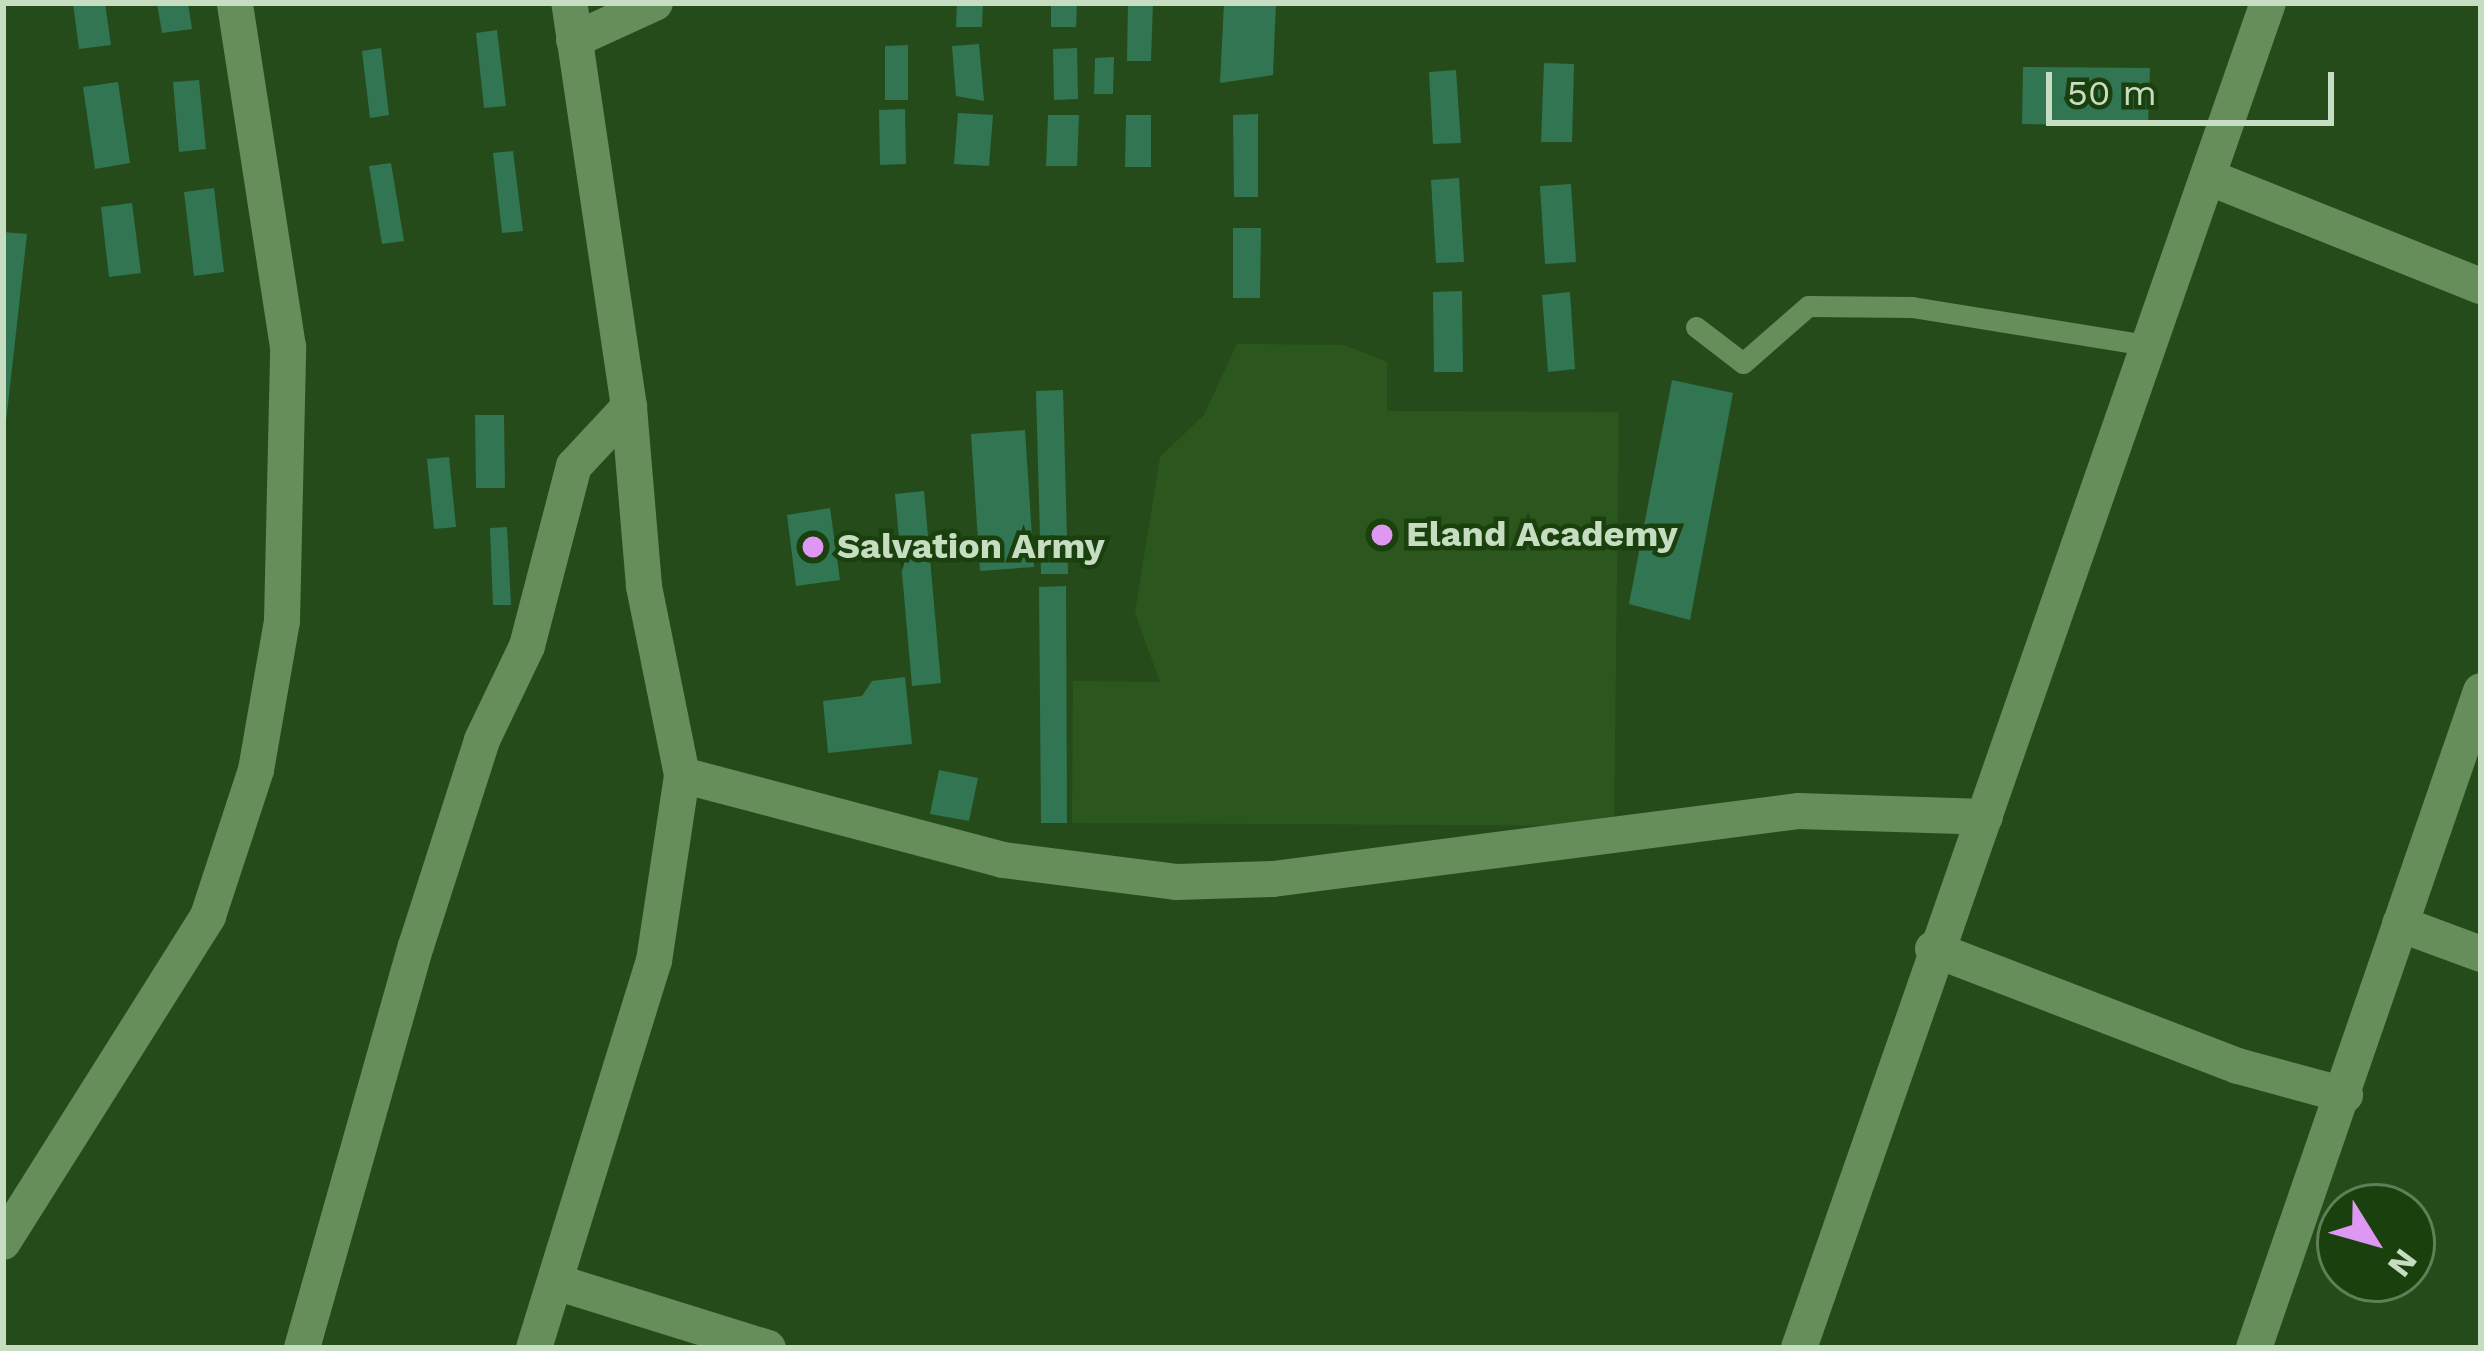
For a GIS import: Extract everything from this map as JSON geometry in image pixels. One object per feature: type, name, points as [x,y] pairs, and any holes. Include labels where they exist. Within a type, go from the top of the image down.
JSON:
[{"type":"street","points":[[3,1242],[208,916],[256,770],[282,621],[288,347],[235,3]]},
{"type":"street","points":[[534,1348],[654,961],[682,775],[644,586],[629,407],[569,3]]},
{"type":"street","points":[[574,40],[655,3]]},
{"type":"street","points":[[1798,1348],[1933,949],[1985,817],[2268,3]]},
{"type":"street","points":[[2207,177],[2481,286]]},
{"type":"street","points":[[302,1348],[416,946],[482,740],[533,627],[574,466],[629,407]]},
{"type":"street","points":[[2254,1348],[2481,691]]},
{"type":"street","points":[[682,775],[1003,860],[1176,881],[1294,877],[1798,811],[1985,817]]},
{"type":"street","points":[[2400,925],[2481,954]]},
{"type":"street","points":[[1933,949],[2239,1066],[2345,1095]]},
{"type":"street","points":[[556,1282],[768,1348]]},
{"type":"lane","points":[[1696,327],[1743,363],[1808,306],[1912,307],[2147,345]]},
{"type":"shaded area","name":"Eland Academy","points":[[1237,344],[1344,345],[1387,362],[1387,411],[1619,412],[1614,826],[1072,823],[1073,681],[1160,682],[1135,613],[1160,457],[1204,415]]},
{"type":"building","points":[[73,3],[105,3],[111,45],[79,49]]},
{"type":"building","points":[[157,3],[188,3],[192,29],[162,33]]},
{"type":"building","points":[[957,3],[983,3],[982,27],[956,27]]},
{"type":"building","points":[[1051,3],[1077,3],[1076,27],[1051,27]]},
{"type":"building","points":[[1128,3],[1153,3],[1151,61],[1127,61]]},
{"type":"building","points":[[1224,3],[1276,3],[1273,75],[1220,83]]},
{"type":"building","points":[[497,30],[506,106],[484,108],[476,33]]},
{"type":"building","points":[[979,44],[984,101],[956,96],[952,46]]},
{"type":"building","points":[[908,45],[908,100],[885,100],[885,46]]},
{"type":"building","points":[[381,48],[389,115],[370,118],[362,51]]},
{"type":"building","points":[[1077,48],[1078,99],[1054,100],[1053,49]]},
{"type":"building","points":[[1114,57],[1113,94],[1094,94],[1095,58]]},
{"type":"building","points":[[1544,63],[1574,64],[1572,142],[1541,142]]},
{"type":"building","points":[[2023,67],[2150,68],[2148,126],[2022,124]]},
{"type":"building","points":[[1456,70],[1461,143],[1433,144],[1429,72]]},
{"type":"building","points":[[199,80],[206,149],[179,152],[173,82]]},
{"type":"building","points":[[118,82],[130,163],[95,169],[83,87]]},
{"type":"building","points":[[905,109],[906,164],[880,165],[879,110]]},
{"type":"building","points":[[958,113],[993,115],[989,166],[954,164]]},
{"type":"building","points":[[1258,114],[1258,197],[1234,197],[1233,115]]},
{"type":"building","points":[[1048,115],[1079,115],[1077,166],[1046,166]]},
{"type":"building","points":[[1126,115],[1151,115],[1151,167],[1125,167]]},
{"type":"building","points":[[513,151],[523,231],[502,233],[493,153]]},
{"type":"building","points":[[391,163],[404,241],[382,244],[369,166]]},
{"type":"building","points":[[1459,178],[1464,262],[1436,263],[1431,180]]},
{"type":"building","points":[[1571,184],[1576,262],[1545,264],[1540,186]]},
{"type":"building","points":[[214,188],[224,272],[194,276],[184,192]]},
{"type":"building","points":[[132,203],[141,273],[109,277],[101,207]]},
{"type":"building","points":[[1233,228],[1261,228],[1260,298],[1233,298]]},
{"type":"building","points":[[3,232],[27,234],[6,422],[3,422]]},
{"type":"building","points":[[1462,291],[1463,372],[1434,372],[1433,292]]},
{"type":"building","points":[[1570,292],[1575,369],[1548,372],[1542,295]]},
{"type":"building","name":"Eland Academy","points":[[1672,380],[1733,393],[1690,620],[1629,604]]},
{"type":"building","points":[[1063,390],[1068,574],[1041,574],[1036,391]]},
{"type":"building","points":[[475,415],[504,415],[505,488],[476,488]]},
{"type":"building","points":[[1025,430],[1034,567],[980,571],[971,434]]},
{"type":"building","points":[[449,457],[456,527],[434,529],[427,459]]},
{"type":"building","points":[[924,491],[941,683],[912,686],[895,494]]},
{"type":"building","name":"Salvation Army","points":[[830,508],[840,580],[796,586],[787,515]]},
{"type":"building","points":[[507,527],[511,605],[493,605],[490,528]]},
{"type":"building","points":[[1066,586],[1067,823],[1041,823],[1039,587]]},
{"type":"building","points":[[905,677],[912,744],[828,753],[823,701],[862,696],[872,681]]},
{"type":"building","points":[[939,770],[978,778],[969,821],[930,814]]},
{"type":"place","name":"Eland Academy","points":[[1382,535]]},
{"type":"place","name":"Salvation Army","points":[[813,547]]}]
